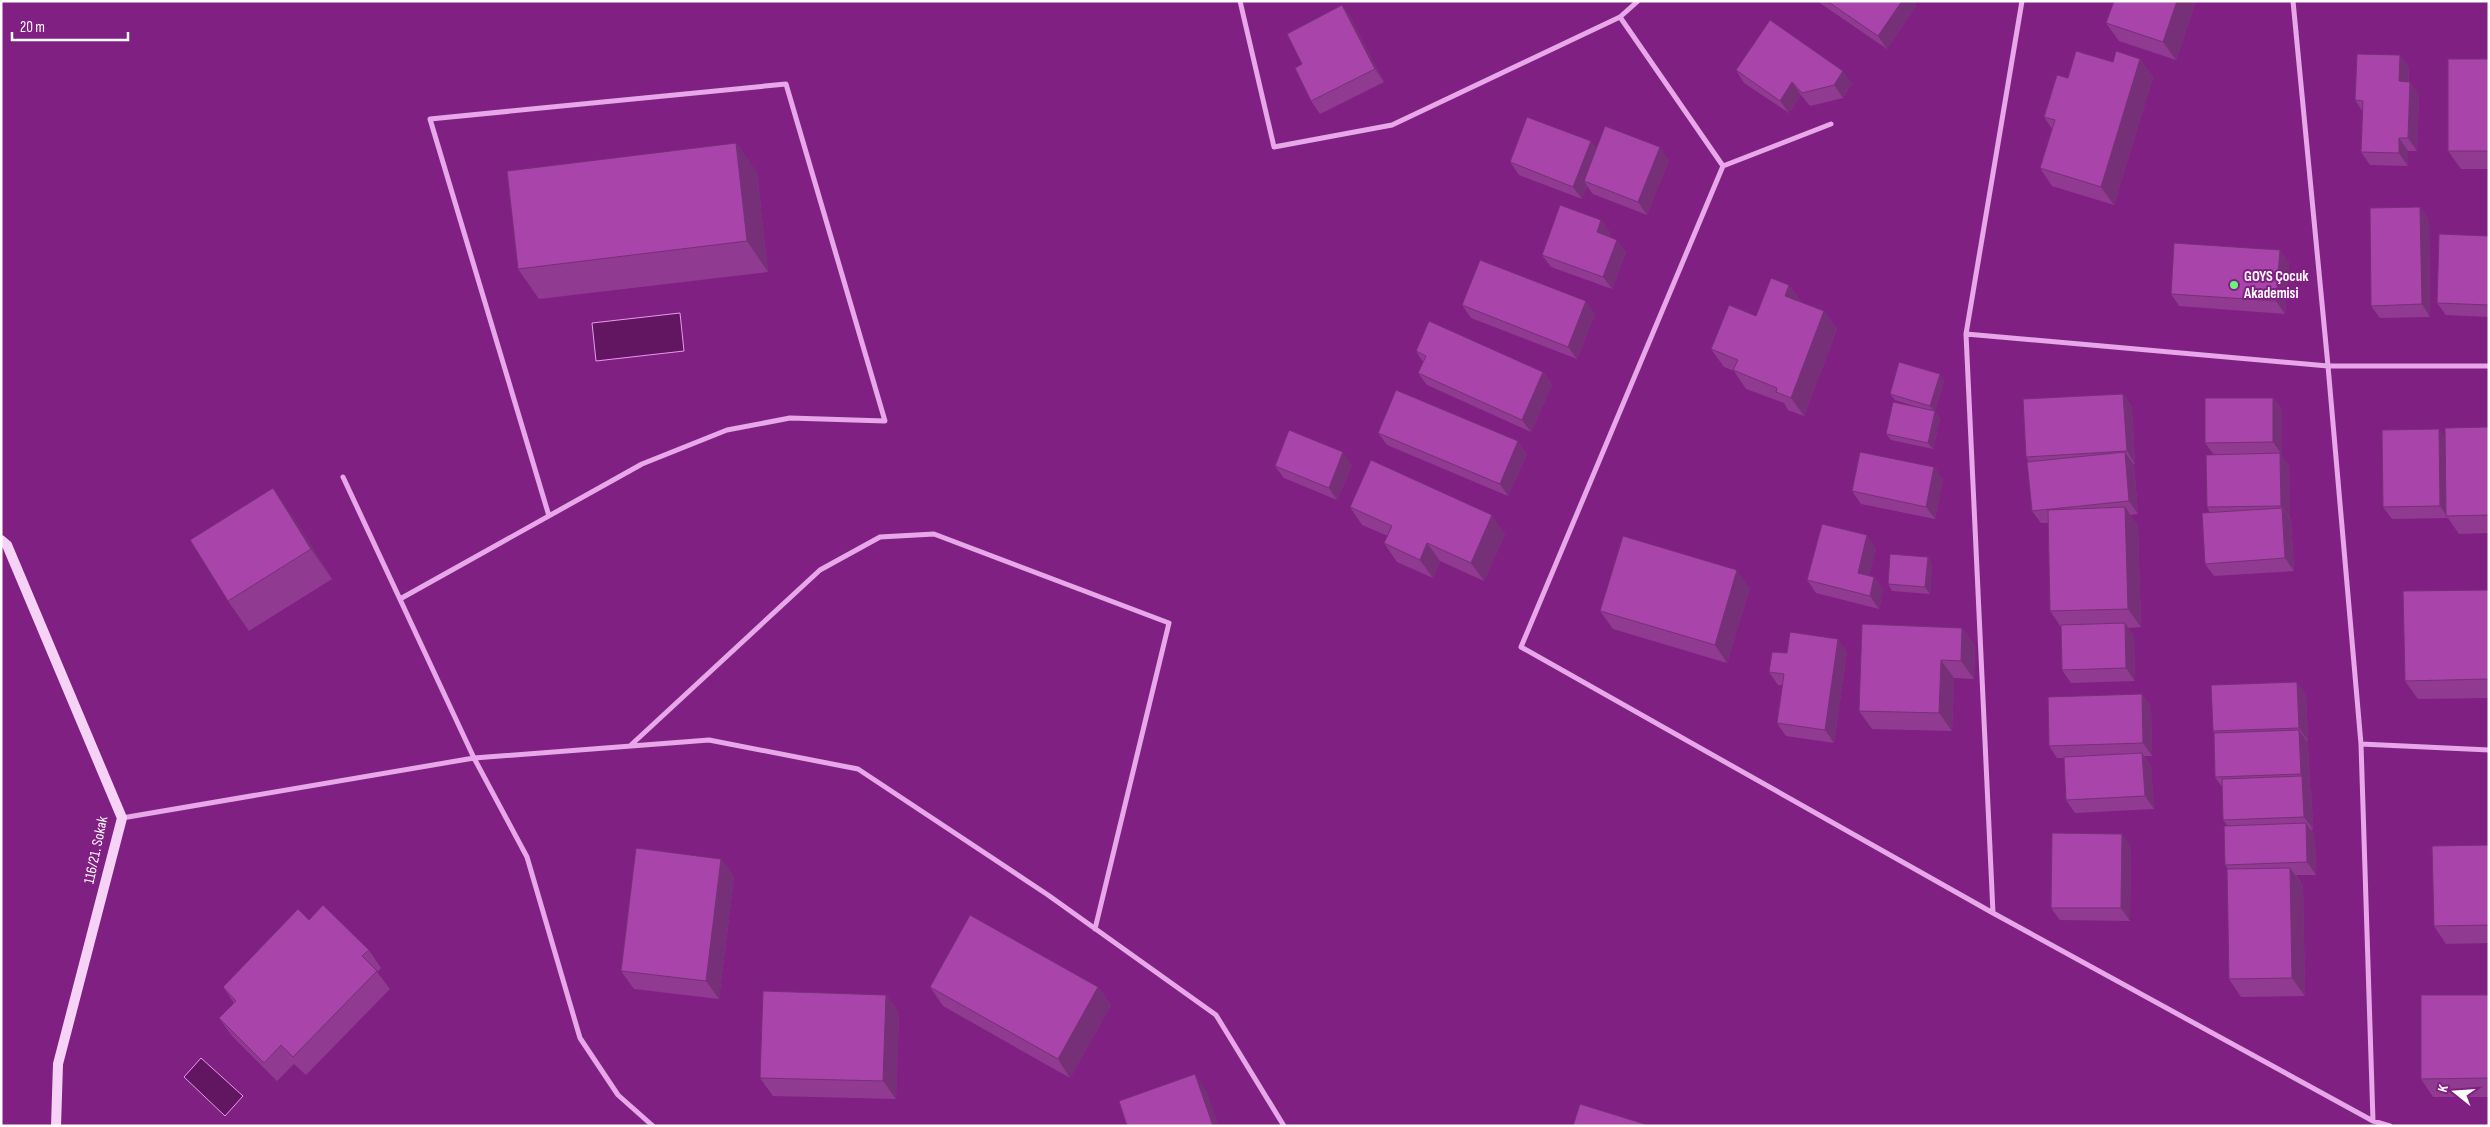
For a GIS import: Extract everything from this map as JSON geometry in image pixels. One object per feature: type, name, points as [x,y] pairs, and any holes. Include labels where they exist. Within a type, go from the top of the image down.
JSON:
[{"type":"street","points":[[1240,1],[1274,147],[1392,125],[1620,17],[1638,1]]},
{"type":"street","points":[[1993,913],[1966,334],[2022,1]]},
{"type":"street","points":[[2293,1],[2328,366],[2361,744],[2374,1121]]},
{"type":"street","points":[[1620,17],[1723,166]]},
{"type":"street","points":[[400,599],[549,516],[642,464],[727,430],[790,418],[885,421],[786,84],[430,119],[549,516]]},
{"type":"street","points":[[1831,124],[1723,166],[1521,647],[1993,913],[2374,1121],[2390,1126]]},
{"type":"street","points":[[1966,334],[2328,366],[2489,366]]},
{"type":"street","points":[[342,478],[474,758],[527,857],[580,1038],[618,1094],[653,1126]]},
{"type":"street","points":[[630,746],[820,570],[880,537],[934,534],[1169,623],[1095,929]]},
{"type":"street","name":"116/21. Sokak","points":[[1,540],[7,544],[122,818],[58,1064],[56,1126]]},
{"type":"street","points":[[122,818],[474,758],[709,740],[858,769],[1048,895],[1216,1015],[1284,1126]]},
{"type":"street","points":[[2361,744],[2489,750]]},
{"type":"shaded area","points":[[680,313],[684,351],[596,361],[592,323]]},
{"type":"shaded area","points":[[201,1058],[243,1096],[225,1116],[184,1077]]},
{"type":"building","points":[[1827,1],[1902,1],[1878,36]]},
{"type":"building","points":[[2114,1],[2177,1],[2163,42],[2106,23]]},
{"type":"building","points":[[1342,5],[1375,69],[1311,101],[1295,68],[1302,64],[1287,34]]},
{"type":"building","points":[[1770,20],[1843,71],[1834,85],[1802,93],[1792,82],[1780,101],[1736,70]]},
{"type":"building","points":[[2076,51],[2113,62],[2116,51],[2140,59],[2101,187],[2040,168],[2055,120],[2044,117],[2057,75],[2068,78]]},
{"type":"building","points":[[2357,54],[2400,55],[2399,81],[2410,82],[2408,138],[2399,138],[2399,153],[2361,152],[2363,101],[2355,100]]},
{"type":"building","points":[[2448,59],[2489,59],[2489,151],[2448,151]]},
{"type":"building","points":[[1527,117],[1591,141],[1573,187],[1510,162]]},
{"type":"building","points":[[1605,126],[1660,147],[1638,202],[1584,181]]},
{"type":"building","points":[[736,143],[747,241],[518,269],[507,171]]},
{"type":"building","points":[[1560,205],[1601,220],[1597,232],[1617,240],[1603,277],[1542,255]]},
{"type":"building","points":[[2420,207],[2422,304],[2371,306],[2370,208]]},
{"type":"building","points":[[2439,234],[2489,236],[2489,305],[2437,303]]},
{"type":"building","name":"GOYS Çocuk Akademisi","points":[[2174,243],[2280,250],[2276,301],[2171,294]]},
{"type":"building","points":[[1480,260],[1586,301],[1568,347],[1462,305]]},
{"type":"building","points":[[1771,278],[1789,285],[1785,296],[1824,311],[1791,398],[1776,392],[1777,388],[1733,370],[1738,360],[1711,349],[1729,305],[1756,316]]},
{"type":"building","points":[[1429,321],[1543,372],[1522,420],[1418,373],[1426,356],[1416,351]]},
{"type":"building","points":[[1899,362],[1940,374],[1930,406],[1890,394]]},
{"type":"building","points":[[1396,390],[1518,441],[1500,484],[1378,433]]},
{"type":"building","points":[[2123,394],[2127,451],[2026,457],[2023,399]]},
{"type":"building","points":[[2205,398],[2273,398],[2273,442],[2205,443]]},
{"type":"building","points":[[1893,402],[1935,411],[1928,443],[1886,434]]},
{"type":"building","points":[[2489,427],[2489,515],[2446,516],[2445,428]]},
{"type":"building","points":[[2439,429],[2440,506],[2383,507],[2382,430]]},
{"type":"building","points":[[1289,430],[1343,452],[1329,488],[1275,466]]},
{"type":"building","points":[[1860,452],[1934,467],[1926,507],[1852,491]]},
{"type":"building","points":[[2125,452],[2129,501],[2032,511],[2027,462]]},
{"type":"building","points":[[2280,453],[2281,506],[2207,507],[2206,455]]},
{"type":"building","points":[[1371,460],[1492,515],[1471,563],[1427,543],[1420,560],[1384,543],[1392,526],[1350,507]]},
{"type":"building","points":[[273,488],[311,549],[228,601],[190,540]]},
{"type":"building","points":[[2125,507],[2128,609],[2050,611],[2048,510]]},
{"type":"building","points":[[2282,508],[2285,558],[2205,564],[2202,513]]},
{"type":"building","points":[[1822,524],[1867,535],[1858,573],[1874,577],[1870,596],[1807,580]]},
{"type":"building","points":[[1623,536],[1737,570],[1715,645],[1600,611]]},
{"type":"building","points":[[1890,554],[1928,557],[1925,587],[1888,584]]},
{"type":"building","points":[[2489,590],[2489,679],[2405,681],[2403,591]]},
{"type":"building","points":[[2125,623],[2126,668],[2062,670],[2061,625]]},
{"type":"building","points":[[1862,624],[1962,628],[1961,661],[1941,660],[1939,713],[1859,711]]},
{"type":"building","points":[[1790,632],[1838,639],[1825,730],[1777,723],[1784,674],[1769,672],[1772,652],[1787,653]]},
{"type":"building","points":[[2297,682],[2299,728],[2213,731],[2211,685]]},
{"type":"building","points":[[2142,694],[2143,743],[2049,746],[2048,697]]},
{"type":"building","points":[[2299,730],[2301,774],[2215,777],[2214,733]]},
{"type":"building","points":[[2142,753],[2145,796],[2066,800],[2064,757]]},
{"type":"building","points":[[2302,776],[2304,817],[2223,820],[2222,779]]},
{"type":"building","points":[[2306,823],[2307,862],[2225,865],[2224,826]]},
{"type":"building","points":[[2052,833],[2122,834],[2121,908],[2051,908]]},
{"type":"building","points":[[2489,845],[2489,925],[2434,926],[2432,846]]},
{"type":"building","points":[[636,848],[721,859],[706,981],[621,971]]},
{"type":"building","points":[[2290,868],[2292,978],[2229,979],[2227,869]]},
{"type":"building","points":[[323,905],[369,950],[362,956],[377,971],[293,1057],[281,1045],[264,1063],[219,1018],[236,1001],[223,987],[298,909],[309,920]]},
{"type":"building","points":[[970,915],[1098,987],[1058,1059],[930,987]]},
{"type":"building","points":[[763,991],[886,995],[883,1081],[760,1078]]},
{"type":"building","points":[[2421,995],[2489,995],[2489,1078],[2421,1079]]},
{"type":"building","points":[[1195,1074],[1213,1126],[1127,1126],[1119,1101]]},
{"type":"building","points":[[1580,1104],[1651,1126],[1573,1126]]},
{"type":"place","name":"GOYS Çocuk Akademisi","points":[[2234,285]]}]
